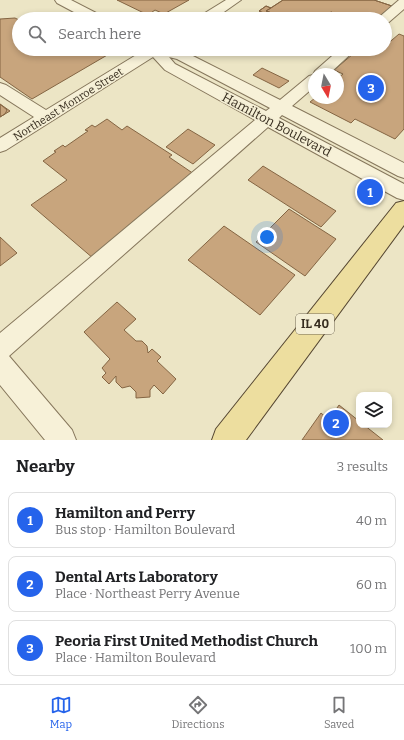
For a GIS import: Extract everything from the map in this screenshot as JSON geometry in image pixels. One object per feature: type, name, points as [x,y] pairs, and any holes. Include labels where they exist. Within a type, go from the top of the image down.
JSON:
[{"type":"main road","name":"IL 40","points":[[227,440],[404,209]]},
{"type":"street","points":[[216,12],[235,0]]},
{"type":"street","points":[[66,1],[85,12]]},
{"type":"street","points":[[392,12],[404,2]]},
{"type":"street","name":"Northeast Monroe Street","points":[[0,146],[144,56]]},
{"type":"street","name":"Hamilton Boulevard","points":[[161,56],[170,66],[274,114],[404,171]]},
{"type":"street","points":[[327,68],[341,56]]},
{"type":"street","points":[[0,348],[308,85]]},
{"type":"street","points":[[0,88],[46,118]]},
{"type":"street","name":"Hamilton Boulevard","points":[[274,114],[404,193]]},
{"type":"street","points":[[0,365],[62,440]]},
{"type":"building","points":[[117,0],[189,0],[168,12],[160,12],[155,10],[152,12],[142,12]]},
{"type":"building","points":[[283,0],[374,0],[392,6],[385,12],[259,11],[266,6],[271,8]]},
{"type":"building","points":[[283,0],[374,0],[392,6],[385,12],[266,11]]},
{"type":"building","points":[[266,6],[271,8],[266,11],[269,12],[259,11]]},
{"type":"building","points":[[12,18],[12,56],[106,56],[32,99],[0,77],[0,19]]},
{"type":"building","points":[[399,34],[404,36],[404,129],[395,139],[355,119],[351,123],[314,104],[344,104],[344,68],[336,68],[351,56],[392,56],[392,40]]},
{"type":"building","points":[[262,68],[289,81],[279,88],[253,75]]},
{"type":"building","points":[[0,104],[7,110],[5,114],[0,117]]},
{"type":"building","points":[[0,104],[10,111],[0,117]]},
{"type":"building","points":[[107,119],[122,130],[127,126],[172,155],[169,157],[194,174],[94,259],[31,205],[67,180],[43,161],[63,145],[65,147],[88,131],[85,130],[92,125],[95,127]]},
{"type":"building","points":[[188,129],[215,145],[193,164],[166,147]]},
{"type":"building","points":[[263,166],[336,211],[321,227],[248,180]]},
{"type":"building","points":[[289,209],[336,239],[305,276],[256,242]]},
{"type":"building","points":[[224,226],[295,275],[260,315],[188,260]]},
{"type":"building","points":[[0,237],[17,253],[0,266]]},
{"type":"building","points":[[117,302],[136,319],[124,330],[136,341],[142,341],[147,346],[148,353],[152,349],[161,357],[157,361],[176,379],[163,394],[154,385],[150,390],[150,397],[136,398],[136,392],[130,386],[122,388],[116,382],[116,376],[109,384],[102,377],[106,373],[102,368],[110,359],[84,332]]},
{"type":"building","points":[[339,405],[356,419],[356,428],[368,428],[383,440],[302,440],[321,413],[329,420]]},
{"type":"place","name":"Peoria First United Methodist Church","points":[[371,88]]},
{"type":"place","name":"Hamilton and Perry","points":[[370,192]]},
{"type":"place","name":"Dental Arts Laboratory","points":[[336,423]]}]
